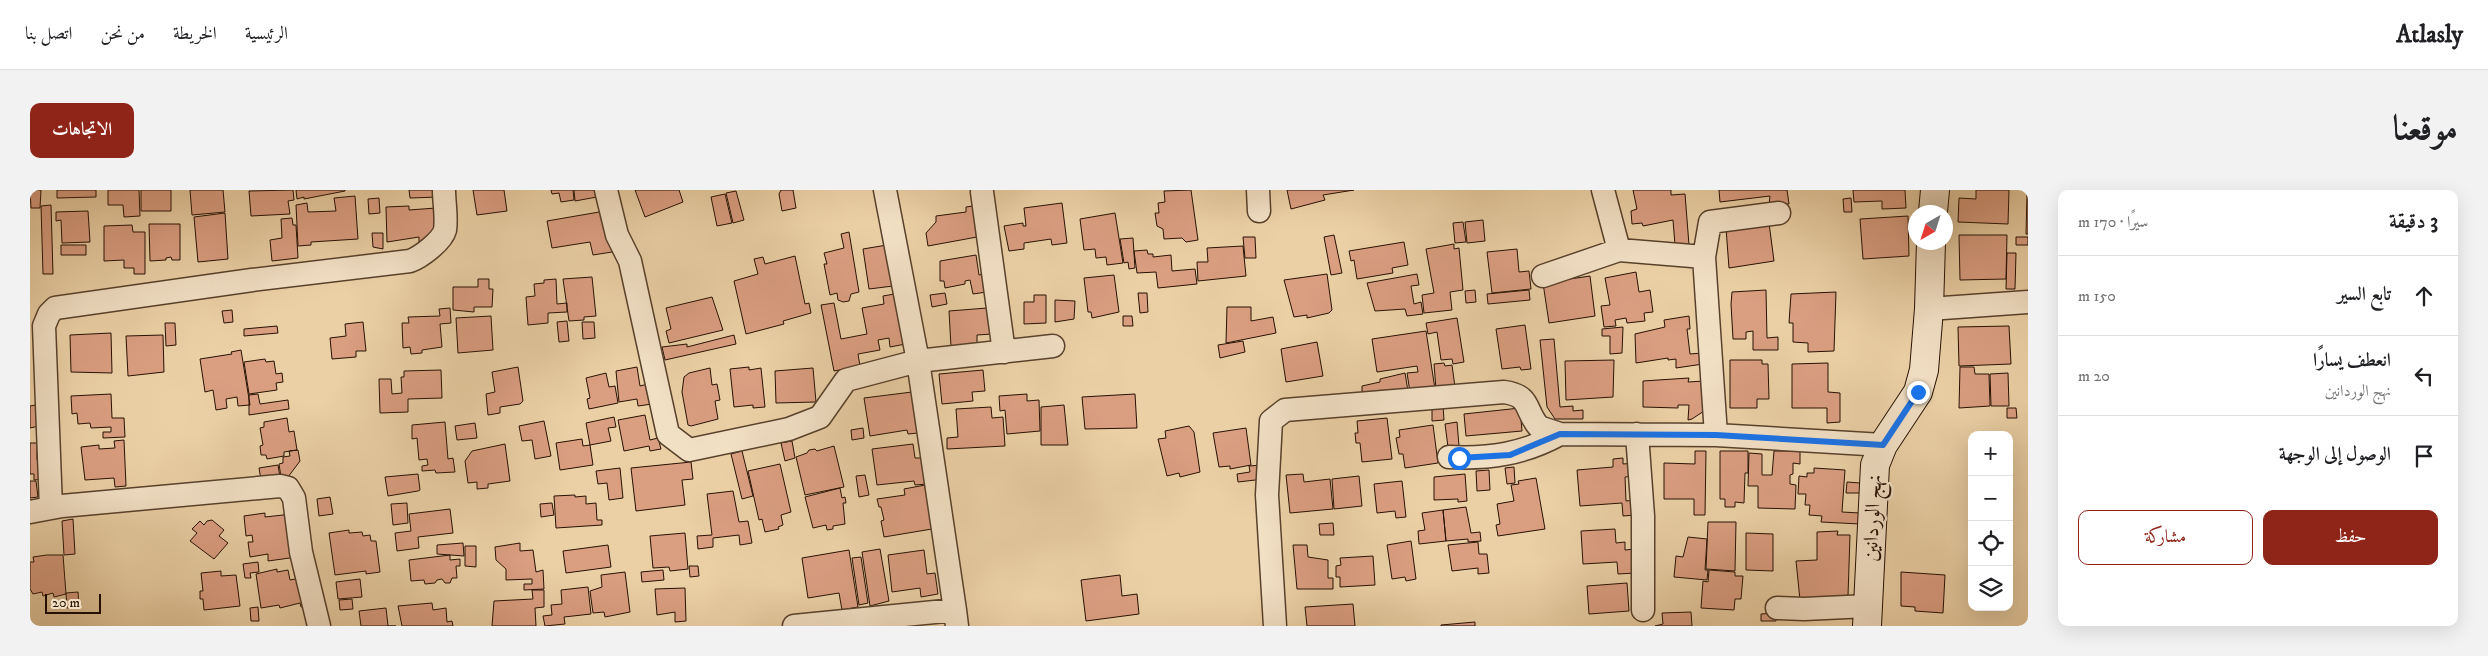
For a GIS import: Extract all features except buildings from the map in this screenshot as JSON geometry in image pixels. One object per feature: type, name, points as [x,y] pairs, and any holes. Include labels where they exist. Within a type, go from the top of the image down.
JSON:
[{"type":"street","points":[[319,626],[300,552],[294,498],[288,488],[280,486],[41,510],[44,326],[49,314],[55,308],[242,281],[410,261],[421,257],[434,246],[445,231],[444,190]]},
{"type":"street","points":[[606,190],[617,235],[630,261],[668,434],[689,450],[789,429],[820,417],[846,380],[918,361],[1053,346]]},
{"type":"street","points":[[794,626],[956,618],[918,361],[885,190]]},
{"type":"street","points":[[1603,190],[1618,250]]},
{"type":"street","points":[[1934,205],[1935,190]]},
{"type":"street","points":[[982,192],[1004,352]]},
{"type":"street","points":[[1716,435],[1704,257],[1710,222],[1779,213]]},
{"type":"street","points":[[1543,276],[1618,250],[1704,257]]},
{"type":"street","name":"نهج الوردانين","points":[[1867,616],[1875,465],[1883,445],[1918,392],[1924,370],[1929,309],[1931,250]]},
{"type":"street","points":[[1929,309],[2028,302]]},
{"type":"street","points":[[1275,626],[1267,495],[1269,449],[1271,421],[1285,410],[1504,392],[1514,393],[1526,400],[1539,427],[1560,434],[1716,435],[1883,445]]},
{"type":"street","points":[[1448,457],[1470,459],[1510,455],[1560,434]]},
{"type":"street","points":[[1637,434],[1643,516],[1643,610]]},
{"type":"street","points":[[1777,608],[1867,616]]},
{"type":"route","points":[[1459,458],[1470,459],[1510,455],[1560,434],[1716,435],[1883,445],[1918,392]]}]
